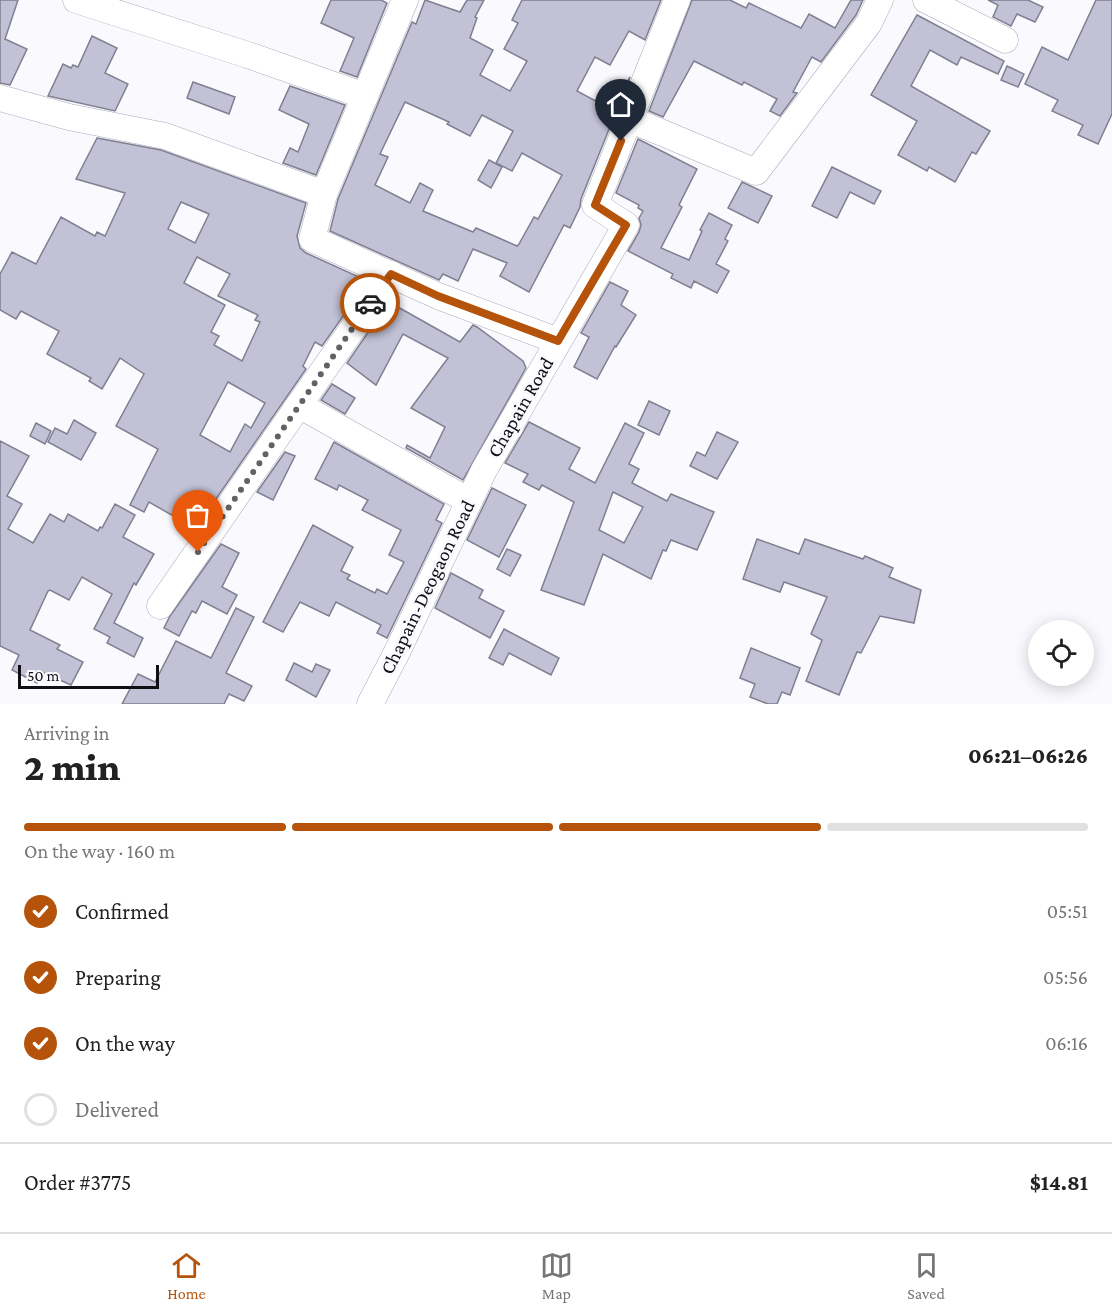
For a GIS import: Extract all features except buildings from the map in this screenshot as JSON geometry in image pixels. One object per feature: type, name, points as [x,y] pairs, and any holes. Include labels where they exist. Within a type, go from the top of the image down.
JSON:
[{"type":"street","points":[[75,0],[248,55],[365,96]]},
{"type":"street","name":"Chapain Road","points":[[484,470],[626,225],[595,205],[677,0]]},
{"type":"street","points":[[629,119],[756,172],[869,23],[880,0]]},
{"type":"street","points":[[926,0],[1005,40]]},
{"type":"street","points":[[399,2],[365,96],[324,194],[312,238],[438,296],[558,341]]},
{"type":"street","points":[[0,98],[69,117],[165,136],[324,194]]},
{"type":"street","points":[[160,606],[391,274]]},
{"type":"street","points":[[299,405],[470,501]]},
{"type":"street","name":"Chapain-Deogaon Road","points":[[370,704],[484,470]]},
{"type":"way so far","points":[[198,552],[370,303]]},
{"type":"route","points":[[370,303],[391,274],[438,296],[558,341],[626,225],[595,205],[621,141]]}]
